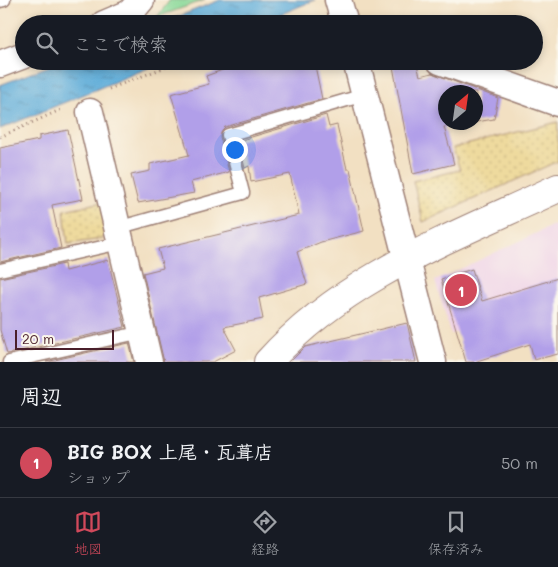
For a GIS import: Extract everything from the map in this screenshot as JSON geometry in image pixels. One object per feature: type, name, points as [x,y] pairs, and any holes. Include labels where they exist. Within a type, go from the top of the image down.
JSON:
[{"type":"street","points":[[125,15],[130,13],[141,0]]},
{"type":"street","points":[[0,64],[15,58]]},
{"type":"street","points":[[358,70],[433,362]]},
{"type":"street","points":[[465,70],[558,103]]},
{"type":"street","points":[[90,112],[150,362]]},
{"type":"street","points":[[268,362],[287,340],[313,318],[371,278],[406,259],[558,188]]},
{"type":"lane","points":[[0,1],[4,0]]},
{"type":"lane","points":[[0,270],[119,235],[243,193],[228,135],[364,95]]},
{"type":"lane","points":[[9,362],[142,332]]},
{"type":"shaded area","points":[[558,223],[558,306],[451,334],[435,281]]},
{"type":"green space","points":[[170,0],[205,0],[163,15],[159,15]]},
{"type":"sand","points":[[558,122],[558,161],[423,222],[413,181],[460,170],[453,148]]},
{"type":"sand","points":[[103,202],[110,230],[102,239],[68,244],[64,210]]},
{"type":"water","points":[[220,0],[315,0],[279,15],[182,15]]},
{"type":"water","points":[[39,70],[143,70],[0,129],[0,85]]},
{"type":"building","points":[[222,70],[316,70],[322,99],[225,127],[220,137],[229,172],[191,182],[194,193],[138,203],[131,175],[150,171],[150,164],[189,155],[171,94],[209,84],[206,76]]},
{"type":"building","points":[[394,70],[418,70],[420,76],[432,73],[464,85],[438,85],[438,130],[445,130],[454,164],[413,174]]},
{"type":"building","points":[[483,92],[498,98],[494,119],[483,121]]},
{"type":"building","points":[[326,115],[329,127],[337,125],[347,169],[350,169],[364,231],[321,242],[297,252],[307,284],[259,298],[263,319],[224,327],[236,350],[213,362],[164,362],[143,273],[163,268],[158,249],[299,215],[290,174],[251,182],[249,166],[245,168],[238,141]]},
{"type":"building","points":[[68,130],[83,199],[52,205],[61,248],[0,262],[0,148],[39,140],[39,136]]},
{"type":"building","points":[[108,260],[125,327],[7,354],[0,330],[0,278],[64,264],[65,271]]},
{"type":"building","points":[[472,269],[482,301],[558,278],[558,354],[534,360],[530,344],[474,362],[466,362],[441,279]]},
{"type":"building","points":[[407,323],[416,362],[290,362],[305,347]]},
{"type":"building","points":[[129,343],[134,362],[46,362]]},
{"type":"place","name":"BIG BOX 上尾・瓦葺店","points":[[461,290]]}]
